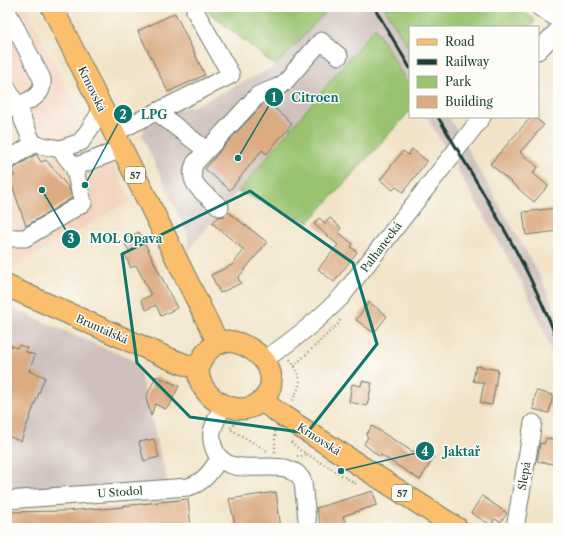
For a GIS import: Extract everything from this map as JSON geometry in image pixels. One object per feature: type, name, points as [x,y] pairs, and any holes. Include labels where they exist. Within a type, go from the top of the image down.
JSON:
[{"type":"main road","name":"Krnovská","points":[[52,7],[218,343]]},
{"type":"main road","name":"Bruntálská","points":[[7,286],[168,358],[189,366],[199,367]]},
{"type":"main road","points":[[226,341],[235,341],[243,345],[264,360],[269,368],[271,383],[269,390],[262,401],[254,406],[242,409],[235,409],[214,398],[204,388],[199,374],[199,367],[204,353],[218,343],[226,341]]},
{"type":"main road","name":"Krnovská","points":[[262,401],[457,528]]},
{"type":"street","points":[[539,7],[558,19]]},
{"type":"street","points":[[7,11],[42,79],[43,85],[36,96],[17,106]]},
{"type":"street","points":[[74,167],[118,141],[157,112],[231,75],[195,11]]},
{"type":"street","points":[[539,50],[558,30]]},
{"type":"street","points":[[220,207],[193,181],[193,167],[195,163],[258,95],[278,87],[289,78],[321,41],[339,56]]},
{"type":"street","points":[[7,88],[17,106],[33,144]]},
{"type":"street","points":[[7,161],[33,144],[60,149],[81,142],[102,110]]},
{"type":"street","points":[[157,112],[206,150]]},
{"type":"street","name":"Palhanecká","points":[[264,360],[285,354],[342,296],[481,118]]},
{"type":"street","points":[[7,238],[25,238],[83,203],[74,167],[60,149]]},
{"type":"street","points":[[223,404],[212,436],[214,450],[227,464],[235,466],[284,468],[295,472],[303,482],[308,528]]},
{"type":"street","name":"Slepá","points":[[515,528],[533,424]]},
{"type":"street","name":"U Stodol","points":[[7,500],[188,487],[196,485],[202,481],[220,458]]},
{"type":"path","points":[[294,366],[338,324],[342,317]]},
{"type":"path","points":[[285,354],[294,366],[300,378],[300,387],[289,407]]},
{"type":"path","points":[[275,428],[275,454]]},
{"type":"path","points":[[230,429],[270,452],[279,454]]},
{"type":"path","points":[[292,456],[301,456],[306,454]]},
{"type":"highlighted area","points":[[250,191],[353,263],[377,344],[307,433],[190,417],[137,363],[122,254]]},
{"type":"shaded area","points":[[7,7],[26,7],[78,112],[85,110],[131,200],[7,271],[7,153],[28,141],[7,98]]},
{"type":"shaded area","points":[[330,7],[385,7],[409,48],[409,86],[374,27],[188,251],[188,235],[142,136],[145,127],[171,111],[194,106],[276,66]]},
{"type":"shaded area","points":[[428,118],[450,118],[539,274],[558,316],[558,369],[540,321],[522,282]]},
{"type":"shaded area","points":[[7,306],[137,362],[168,483],[58,493],[7,491]]},
{"type":"green space","points":[[202,7],[330,7],[276,66]]},
{"type":"green space","points":[[384,7],[518,7],[535,20],[532,26],[409,26],[409,48]]},
{"type":"green space","points":[[375,27],[409,86],[409,112],[309,222],[238,192]]},
{"type":"building","points":[[175,13],[205,75],[168,92],[138,31]]},
{"type":"building","points":[[267,102],[292,123],[267,154],[262,150],[230,190],[205,169],[224,146],[264,103]]},
{"type":"building","points":[[530,118],[535,118],[544,125],[520,152],[538,167],[533,173],[548,186],[534,202],[490,164]]},
{"type":"building","points":[[412,149],[427,161],[403,192],[396,187],[393,190],[380,180],[403,151],[408,155]]},
{"type":"building","points":[[37,155],[41,162],[46,160],[69,188],[72,198],[26,226],[10,179],[15,176],[11,170]]},
{"type":"building","points":[[557,208],[558,231],[526,235],[523,212]]},
{"type":"building","points":[[228,212],[267,242],[238,278],[241,283],[220,293],[211,275],[232,265],[244,250],[212,223],[218,217],[224,216]]},
{"type":"building","points":[[319,218],[325,223],[330,218],[341,228],[338,232],[353,244],[351,247],[357,252],[334,282],[318,269],[338,245],[314,224]]},
{"type":"building","points":[[139,232],[177,308],[161,316],[156,305],[146,310],[141,300],[151,295],[136,265],[131,268],[125,255],[130,252],[125,244],[127,243],[125,239]]},
{"type":"building","points":[[369,302],[387,316],[374,333],[356,320]]},
{"type":"building","points":[[7,344],[17,348],[19,345],[27,348],[26,352],[35,355],[29,371],[45,377],[21,441],[7,436]]},
{"type":"building","points":[[476,366],[498,370],[492,405],[480,403],[484,383],[473,381]]},
{"type":"building","points":[[156,376],[179,386],[170,405],[165,409],[155,404],[151,416],[146,398]]},
{"type":"building","points":[[362,381],[372,383],[367,406],[349,402],[352,384],[361,386]]},
{"type":"building","points":[[536,391],[553,395],[549,413],[533,409]]},
{"type":"building","points":[[372,426],[413,452],[417,446],[434,457],[420,480],[381,455],[380,457],[364,444],[368,437],[366,435]]},
{"type":"building","points":[[546,438],[556,440],[554,446],[558,447],[558,465],[537,461],[540,443],[544,444]]},
{"type":"building","points":[[154,439],[159,457],[144,461],[139,442]]},
{"type":"building","points":[[373,491],[377,505],[343,516],[347,528],[322,528],[316,508]]},
{"type":"building","points":[[276,492],[281,528],[236,528],[229,499]]},
{"type":"building","points":[[482,496],[507,513],[501,522],[495,519],[491,525],[471,513]]},
{"type":"building","points":[[188,499],[191,528],[7,528],[7,512],[101,509]]},
{"type":"railway","points":[[374,7],[409,66]]},
{"type":"railway","points":[[439,118],[487,199],[533,283],[558,342]]},
{"type":"place","name":"Citroen","points":[[238,158]]},
{"type":"place","name":"LPG","points":[[85,185]]},
{"type":"place","name":"MOL Opava","points":[[42,190]]},
{"type":"place","name":"Jaktař","points":[[341,471]]}]
